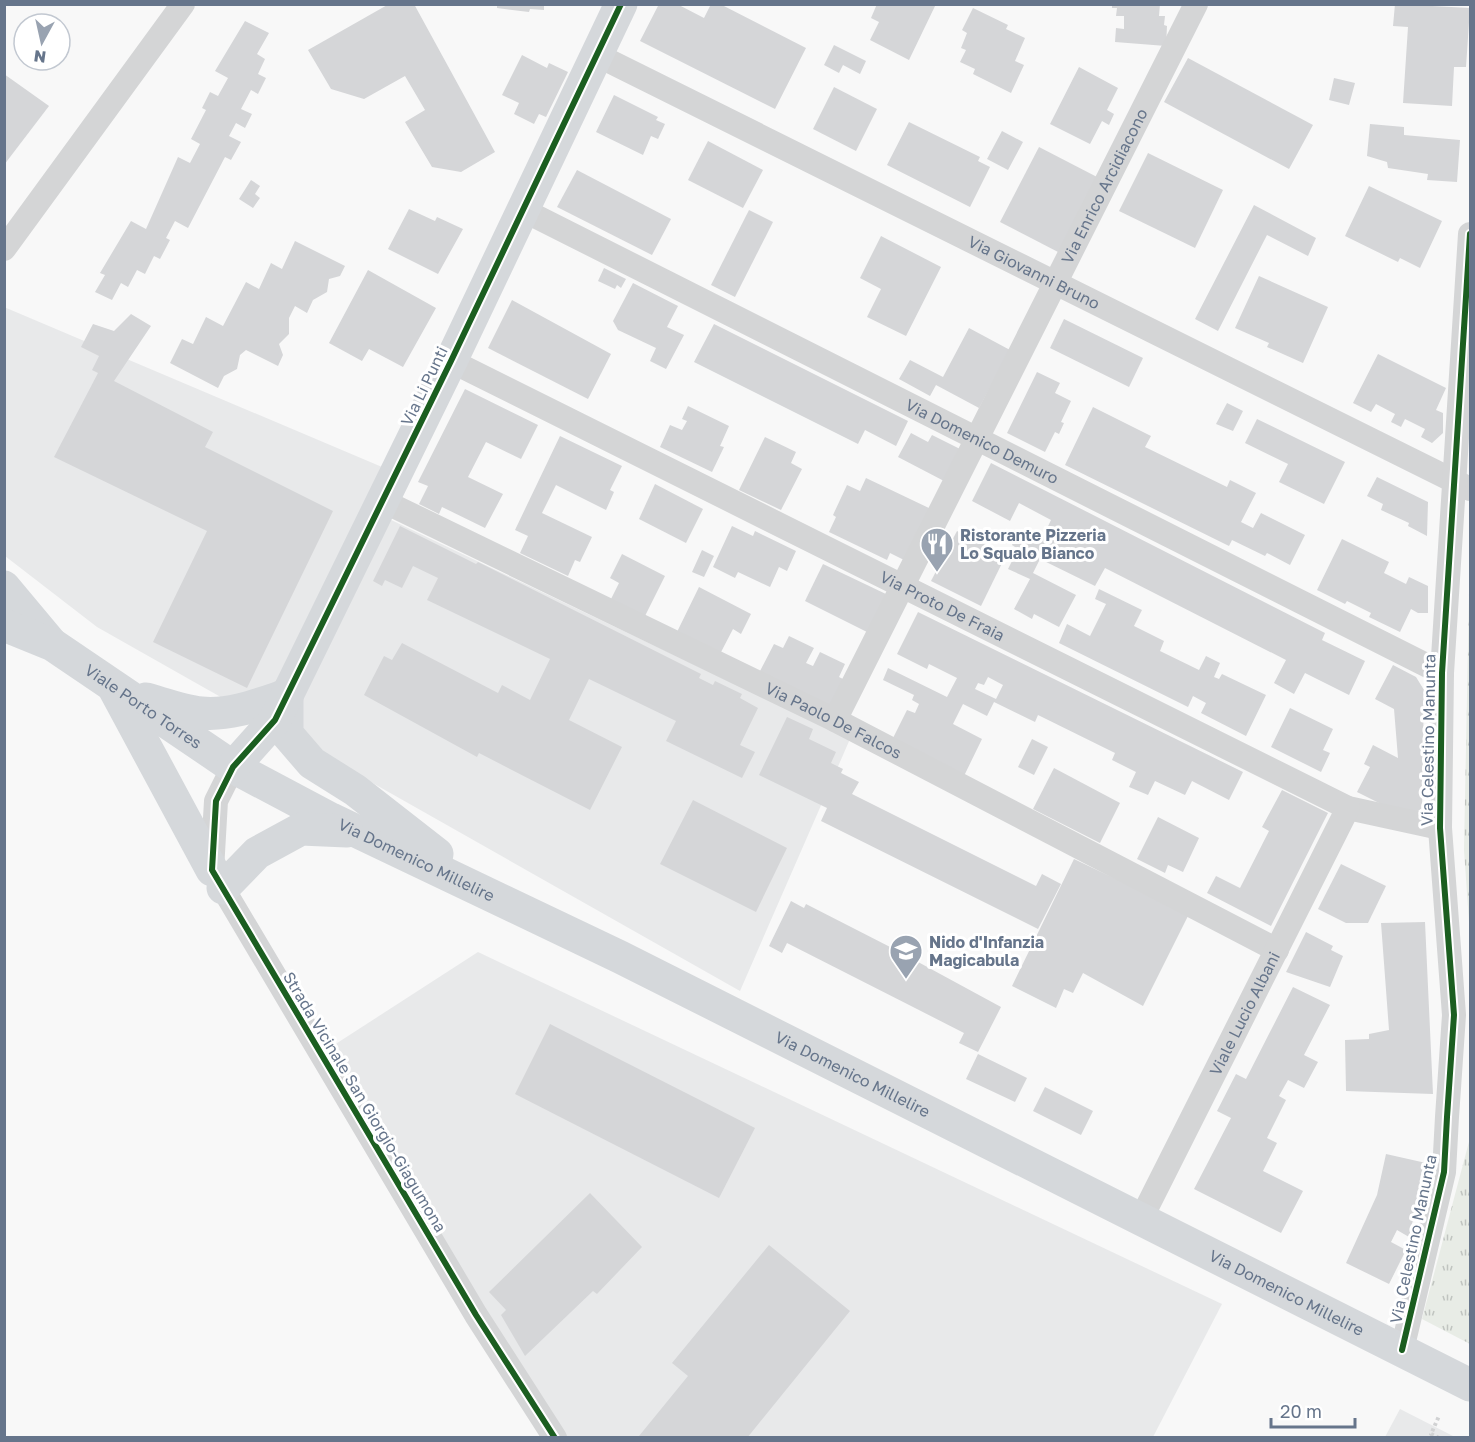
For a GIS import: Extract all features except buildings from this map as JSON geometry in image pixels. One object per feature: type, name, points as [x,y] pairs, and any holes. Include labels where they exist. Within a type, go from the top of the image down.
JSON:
[{"type":"main road","name":"Via Li Punti","points":[[233,767],[275,720],[451,361],[621,4]]},
{"type":"main road","points":[[4,587],[53,645]]},
{"type":"main road","points":[[4,626],[53,645]]},
{"type":"main road","name":"Viale Porto Torres","points":[[53,645],[233,767]]},
{"type":"main road","points":[[119,690],[199,712],[213,713],[243,709],[287,695],[287,734],[312,763],[355,790],[486,893]]},
{"type":"main road","points":[[119,690],[217,879],[257,853],[301,829],[358,832]]},
{"type":"main road","name":"Via Domenico Millelire","points":[[233,767],[358,832],[486,893],[1470,1385]]},
{"type":"street","points":[[4,249],[183,4]]},
{"type":"street","name":"Via Enrico Arcidiacono","points":[[835,720],[1196,4]]},
{"type":"street","name":"Via Giovanni Bruno","points":[[597,55],[1462,485]]},
{"type":"street","name":"Via Domenico Demuro","points":[[523,210],[1442,673]]},
{"type":"street","name":"Via Celestino Manunta","points":[[1402,1350],[1444,1172],[1454,1015],[1440,828],[1442,673],[1462,485],[1470,234]]},
{"type":"street","name":"Via Proto De Fraia","points":[[451,361],[1348,808],[1440,828]]},
{"type":"street","name":"Via Paolo De Falcos","points":[[383,501],[835,720],[1277,950]]},
{"type":"street","points":[[217,879],[216,801],[233,767]]},
{"type":"street","name":"Viale Lucio Albani","points":[[1141,1219],[1348,808]]},
{"type":"street","name":"Strada Vicinale San Giorgio-Giagumona","points":[[217,879],[480,1323],[555,1437]]},
{"type":"path","points":[[1439,1416],[1431,1434],[1439,1437]]},
{"type":"shaded area","points":[[4,307],[408,478],[387,518],[850,739],[740,991],[97,627],[5,556]]},
{"type":"shaded area","points":[[478,952],[1222,1304],[1153,1437],[544,1437],[331,1047]]},
{"type":"shaded area","points":[[1400,1409],[1455,1437],[1385,1437]]},
{"type":"green space","points":[[1470,542],[1470,936],[1464,850]]},
{"type":"green space","points":[[1470,1138],[1470,1344],[1422,1319]]},
{"type":"cycle path","points":[[555,1438],[476,1315],[212,870],[216,801],[233,767],[275,720],[451,361],[621,4]]},
{"type":"cycle path","points":[[1402,1350],[1444,1172],[1454,1015],[1440,828],[1442,673],[1470,234]]},
{"type":"place","name":"Ristorante Pizzeria Lo Squalo Bianco","points":[[937,573]]},
{"type":"place","name":"Nido d'Infanzia Magicabula","points":[[906,980]]}]
